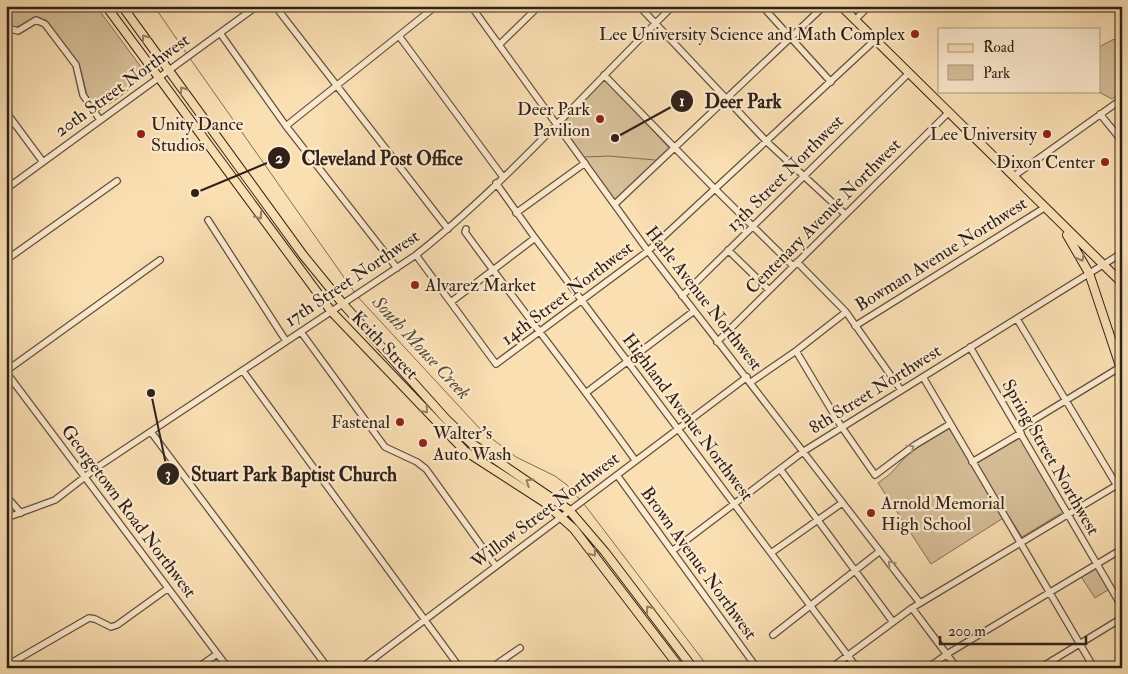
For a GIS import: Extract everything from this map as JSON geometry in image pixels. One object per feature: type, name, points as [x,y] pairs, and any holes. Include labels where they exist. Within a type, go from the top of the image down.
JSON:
[{"type":"main road","name":"Keith Street","points":[[106,6],[157,78],[332,311],[464,451],[537,498],[574,528],[680,668]]},
{"type":"main road","name":"Keith Street","points":[[122,6],[301,253],[346,301],[446,419],[471,443],[569,510],[605,552],[693,668]]},
{"type":"main road","points":[[841,6],[1122,284]]},
{"type":"main road","points":[[205,120],[210,135],[207,145]]},
{"type":"main road","points":[[1054,218],[1068,237],[1089,273],[1121,368]]},
{"type":"main road","points":[[301,253],[302,273]]},
{"type":"main road","points":[[670,654],[678,648]]},
{"type":"street","name":"20th Street Northwest","points":[[6,189],[257,6]]},
{"type":"street","points":[[275,6],[448,229]]},
{"type":"street","points":[[286,126],[436,6]]},
{"type":"street","name":"Harle Avenue Northwest","points":[[471,6],[648,251],[749,379],[920,603]]},
{"type":"street","points":[[499,45],[539,6]]},
{"type":"street","points":[[639,6],[767,142],[845,214]]},
{"type":"street","name":"17th Street Northwest","points":[[6,518],[55,500],[85,476],[416,255],[448,229],[503,177],[674,6]]},
{"type":"street","points":[[762,6],[831,82]]},
{"type":"street","points":[[615,204],[824,6]]},
{"type":"street","points":[[855,20],[869,6]]},
{"type":"street","points":[[6,24],[11,29],[18,31],[36,20],[45,24],[76,65],[83,95],[100,120]]},
{"type":"street","points":[[220,33],[286,126],[397,268]]},
{"type":"street","points":[[399,36],[503,177]]},
{"type":"street","name":"14th Street Northwest","points":[[451,302],[496,364],[648,251],[717,189],[875,40]]},
{"type":"street","name":"13th Street Northwest","points":[[682,296],[909,73]]},
{"type":"street","points":[[604,75],[753,226],[846,312],[901,390]]},
{"type":"street","points":[[1014,176],[1122,99]]},
{"type":"street","points":[[6,112],[43,162]]},
{"type":"street","name":"Centenary Avenue Northwest","points":[[718,342],[949,112]]},
{"type":"street","points":[[1100,114],[1122,141]]},
{"type":"street","points":[[516,213],[585,163]]},
{"type":"street","points":[[6,260],[117,181]]},
{"type":"street","name":"Highland Avenue Northwest","points":[[496,183],[516,213],[857,668]]},
{"type":"street","points":[[246,198],[256,190]]},
{"type":"street","name":"Bowman Avenue Northwest","points":[[855,326],[1044,208]]},
{"type":"street","points":[[208,220],[286,341]]},
{"type":"street","points":[[466,229],[465,232],[587,392],[635,460]]},
{"type":"street","points":[[416,255],[451,302],[535,238]]},
{"type":"street","points":[[728,250],[769,290]]},
{"type":"street","name":"8th Street Northwest","points":[[672,551],[804,451],[841,426],[1122,253]]},
{"type":"street","points":[[6,372],[160,260]]},
{"type":"street","points":[[587,392],[694,311]]},
{"type":"street","name":"Willow Street Northwest","points":[[361,668],[677,429],[749,379],[796,351],[846,312]]},
{"type":"street","points":[[1017,318],[1119,483],[1122,494]]},
{"type":"street","points":[[301,332],[385,448],[418,462],[426,469],[496,566]]},
{"type":"street","name":"Spring Street Northwest","points":[[970,347],[1122,607]]},
{"type":"street","points":[[796,351],[841,426],[875,475],[915,445],[950,424]]},
{"type":"street","points":[[972,462],[1067,400],[1121,368]]},
{"type":"street","points":[[243,371],[460,668]]},
{"type":"street","name":"Georgetown Road Northwest","points":[[6,372],[228,668]]},
{"type":"street","points":[[923,377],[1094,668]]},
{"type":"street","points":[[439,426],[446,419]]},
{"type":"street","points":[[151,432],[328,668]]},
{"type":"street","points":[[780,469],[893,622]]},
{"type":"street","name":"Brown Avenue Northwest","points":[[617,475],[757,668]]},
{"type":"street","points":[[831,668],[912,608],[1119,483]]},
{"type":"street","points":[[6,496],[21,513]]},
{"type":"street","points":[[771,553],[842,503]]},
{"type":"street","points":[[928,668],[947,654],[1122,550]]},
{"type":"street","points":[[773,635],[880,552]]},
{"type":"street","points":[[6,666],[90,618],[95,618],[111,627],[117,625],[167,589]]},
{"type":"street","points":[[912,608],[957,668]]},
{"type":"street","points":[[1040,668],[1122,618]]},
{"type":"street","points":[[491,668],[520,648]]},
{"type":"street","points":[[197,668],[217,654]]},
{"type":"green space","points":[[6,6],[96,6],[141,67],[141,73],[126,92],[99,111],[87,95],[80,67],[46,20],[34,18],[20,27],[13,27],[6,20]]},
{"type":"green space","points":[[1122,38],[1122,92],[1112,99],[1099,92],[1100,46],[1112,40]]},
{"type":"green space","points":[[606,80],[669,148],[616,199],[612,197],[561,125]]},
{"type":"green space","points":[[949,428],[972,466],[1020,438],[1063,512],[1022,537],[1008,515],[931,564],[878,483],[890,474],[909,453]]},
{"type":"green space","points":[[1097,564],[1111,588],[1095,598],[1080,575]]},
{"type":"waterway","name":"South Mouse Creek","points":[[154,6],[187,54]]},
{"type":"waterway","name":"South Mouse Creek","points":[[189,57],[355,293]]},
{"type":"waterway","points":[[585,157],[609,156],[655,160]]},
{"type":"waterway","name":"South Mouse Creek","points":[[357,296],[482,431],[516,457],[555,476],[567,485],[581,501]]},
{"type":"waterway","name":"South Mouse Creek","points":[[584,504],[709,668]]},
{"type":"place","name":"Lee University Science and Math Complex","points":[[915,34]]},
{"type":"place","name":"Deer Park Pavilion","points":[[600,119]]},
{"type":"place","name":"Unity Dance Studios","points":[[141,134]]},
{"type":"place","name":"Lee University","points":[[1047,134]]},
{"type":"place","name":"Deer Park","points":[[615,138]]},
{"type":"place","name":"Dixon Center","points":[[1105,162]]},
{"type":"place","name":"Cleveland Post Office","points":[[195,193]]},
{"type":"place","name":"Alvarez Market","points":[[415,285]]},
{"type":"place","name":"Stuart Park Baptist Church","points":[[151,393]]},
{"type":"place","name":"Fastenal","points":[[400,422]]},
{"type":"place","name":"Walter's Auto Wash","points":[[423,443]]},
{"type":"place","name":"Arnold Memorial High School","points":[[871,513]]}]
